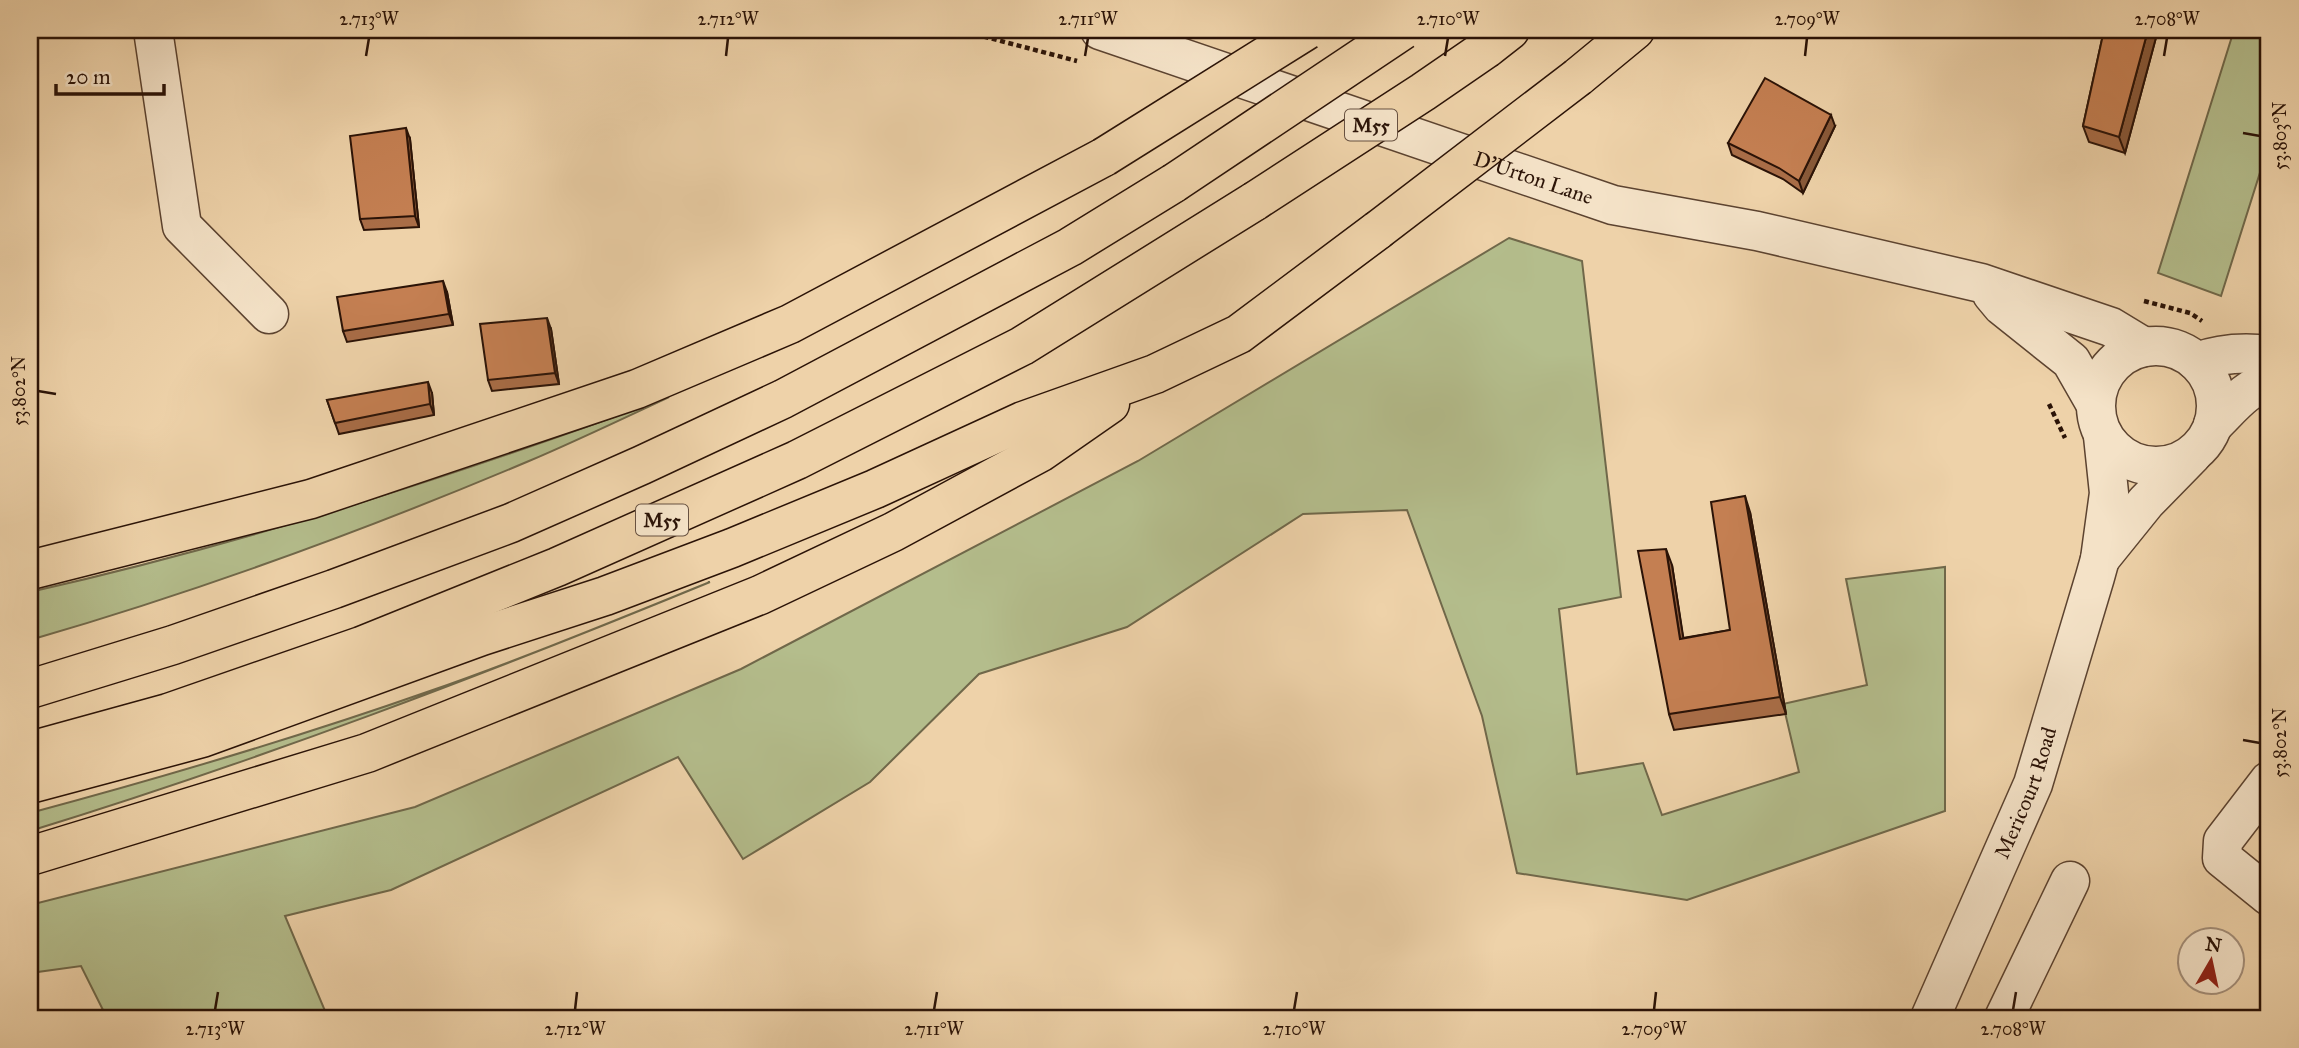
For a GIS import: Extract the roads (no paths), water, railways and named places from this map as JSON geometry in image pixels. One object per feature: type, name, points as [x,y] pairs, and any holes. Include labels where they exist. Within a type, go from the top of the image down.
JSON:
[{"type":"highway","points":[[30,570],[311,499],[637,389],[790,324],[1104,157],[1307,30]]},
{"type":"highway","points":[[30,689],[173,645],[511,523],[783,398],[1070,247],[1174,183],[1403,30]]},
{"type":"highway","name":"M55","points":[[30,784],[202,738],[482,636],[605,596],[744,544],[875,489],[1023,421],[1155,374],[1239,334],[1578,77],[1635,30]]},
{"type":"highway","name":"M55","points":[[30,751],[168,713],[361,646],[556,567],[772,472],[1022,346],[1255,201],[1423,92],[1498,39]]},
{"type":"highway","name":"M55","points":[[30,856],[367,753],[760,596],[893,532],[1041,452],[1155,374]]},
{"type":"street","points":[[153,30],[182,226],[269,314]]},
{"type":"street","name":"D'Urton Lane","points":[[1101,39],[1170,42],[1422,141],[1613,205],[1757,231],[1981,283],[2110,327],[2144,347]]},
{"type":"street","points":[[1981,283],[2002,306],[2071,361],[2114,450],[2128,460],[2144,465],[2162,466],[2178,462],[2259,384],[2269,382]]},
{"type":"street","points":[[2099,419],[2098,386],[2106,371],[2118,359],[2133,350],[2167,346],[2183,352],[2197,362],[2208,375],[2214,391],[2216,409],[2203,439]]},
{"type":"street","points":[[2197,362],[2218,354],[2269,355]]},
{"type":"street","name":"Mericourt Road","points":[[1930,1018],[2034,784],[2100,559],[2109,493],[2099,419]]},
{"type":"street","name":"Mericourt Road","points":[[2100,559],[2146,502],[2203,439]]},
{"type":"street","points":[[2269,781],[2223,841],[2222,858],[2269,896]]},
{"type":"street","points":[[2004,1018],[2070,881]]}]
